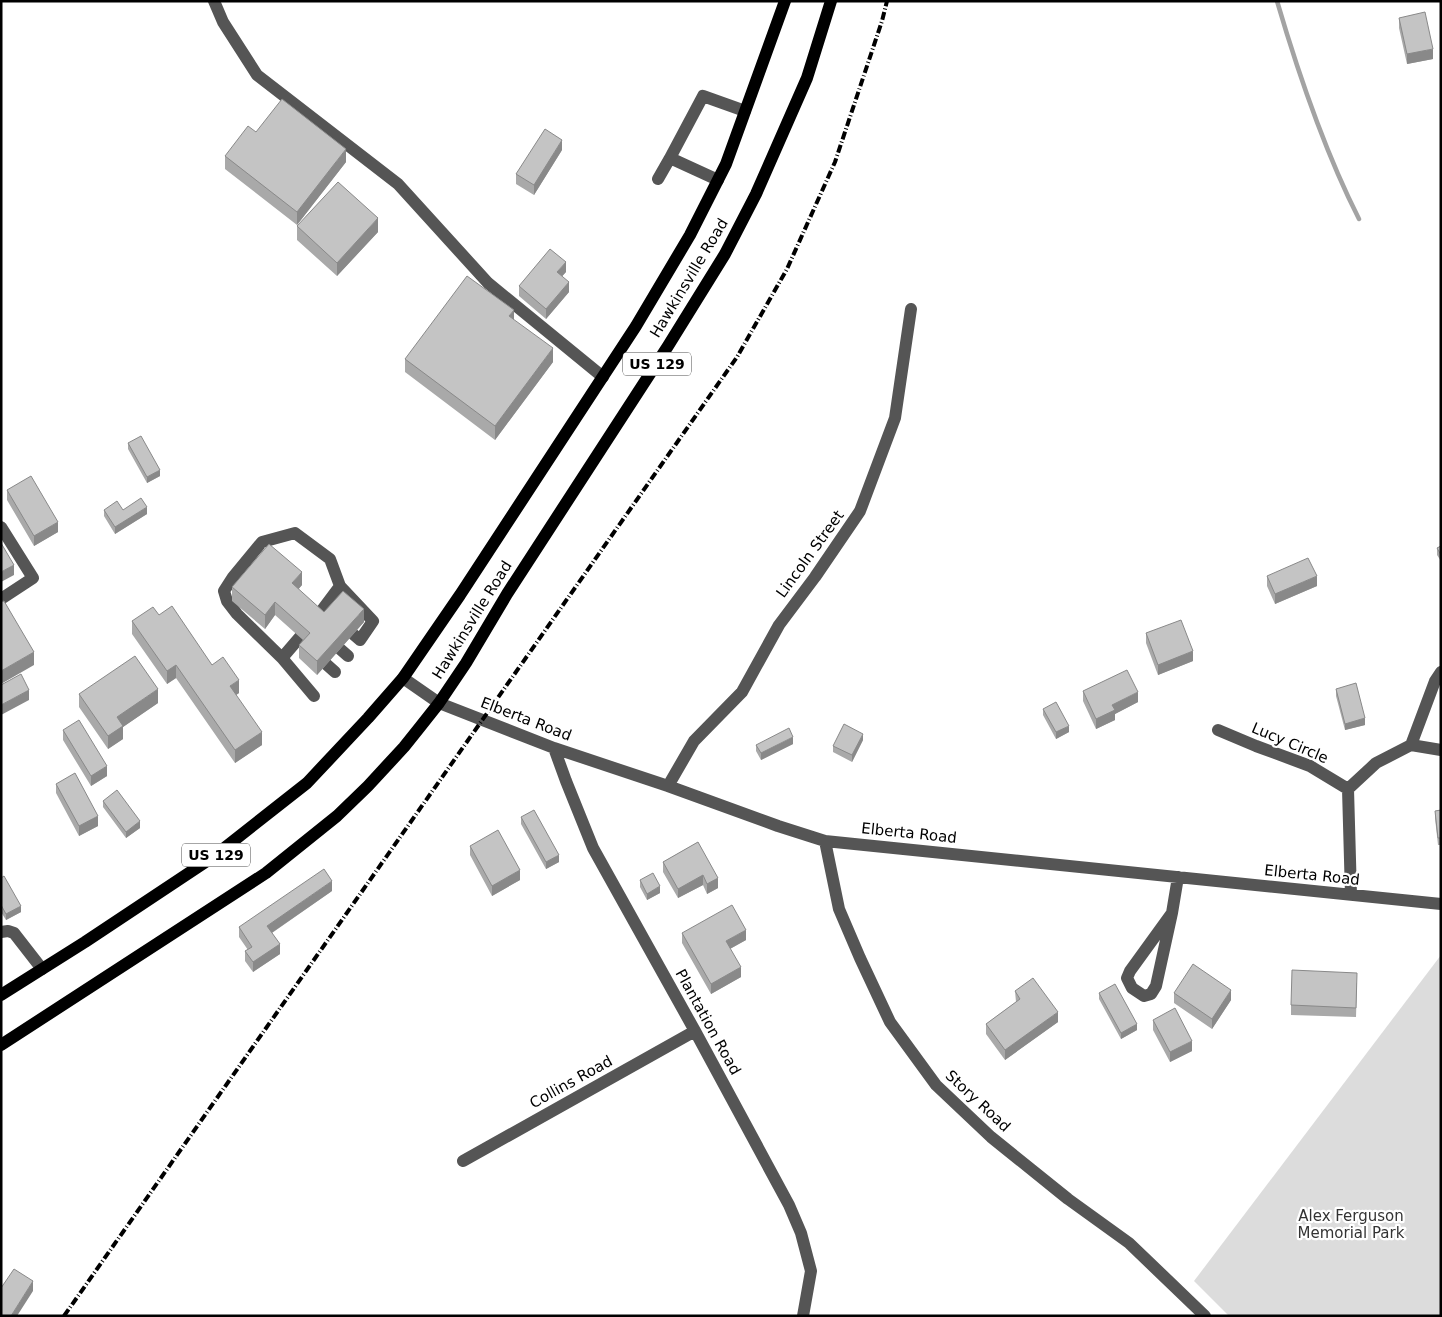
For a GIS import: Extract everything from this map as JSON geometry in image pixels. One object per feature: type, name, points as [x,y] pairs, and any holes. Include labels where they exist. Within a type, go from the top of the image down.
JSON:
[{"type":"main road","name":"Hawkinsville Road","points":[[403,678],[460,595],[603,377],[690,235],[726,164],[785,1]]},
{"type":"main road","name":"Hawkinsville Road","points":[[439,703],[725,254],[756,194],[807,78],[831,1]]},
{"type":"main road","name":"US 129","points":[[1,995],[213,857],[307,783],[403,678]]},
{"type":"main road","name":"US 129","points":[[1,1046],[266,873],[337,816],[368,786],[404,748],[439,703]]},
{"type":"street","points":[[214,1],[224,22],[256,75],[398,184],[488,283],[603,377]]},
{"type":"street","points":[[658,179],[703,96],[745,111]]},
{"type":"street","points":[[670,158],[718,180]]},
{"type":"street","name":"Lincoln Street","points":[[668,786],[694,741],[742,692],[778,625],[815,577],[860,511],[895,418],[911,309]]},
{"type":"street","points":[[1,527],[33,578],[1,599]]},
{"type":"street","points":[[314,696],[282,658],[237,614],[226,601],[224,591],[262,542],[295,533],[330,559],[340,586],[373,621],[360,640],[353,634]]},
{"type":"street","points":[[323,614],[340,586]]},
{"type":"street","points":[[282,658],[299,638],[308,648]]},
{"type":"street","points":[[1410,745],[1435,681],[1441,672]]},
{"type":"street","name":"Elberta Road","points":[[403,678],[439,703],[554,748],[668,786],[778,826],[825,840],[1441,904]]},
{"type":"street","name":"Lucy Circle","points":[[1218,730],[1310,766],[1348,789]]},
{"type":"street","points":[[1351,896],[1348,789],[1376,763],[1410,745],[1441,750]]},
{"type":"street","name":"Plantation Road","points":[[554,748],[593,848],[789,1205],[801,1233],[811,1271],[803,1316]]},
{"type":"street","name":"Story Road","points":[[825,840],[839,909],[868,974],[890,1022],[936,1086],[991,1137],[1129,1243],[1205,1316]]},
{"type":"street","points":[[1172,913],[1130,971],[1127,978],[1132,988],[1144,996],[1151,994],[1156,986],[1172,913],[1178,877]]},
{"type":"street","points":[[1,932],[8,930],[14,933],[42,969]]},
{"type":"street","name":"Collins Road","points":[[463,1160],[695,1031]]},
{"type":"green space","name":"Alex Ferguson Memorial Park","points":[[1441,955],[1441,1316],[1229,1316],[1194,1281]]},
{"type":"building","points":[[1425,12],[1433,49],[1407,54],[1399,18]]},
{"type":"building","points":[[282,99],[346,149],[297,212],[225,156],[248,126],[256,132]]},
{"type":"building","points":[[545,129],[562,140],[534,185],[516,174]]},
{"type":"building","points":[[338,182],[378,218],[337,263],[297,226]]},
{"type":"building","points":[[550,249],[566,262],[557,272],[569,282],[546,309],[519,286]]},
{"type":"building","points":[[467,276],[514,310],[509,316],[553,348],[495,426],[405,359]]},
{"type":"building","points":[[141,436],[160,470],[147,477],[128,443]]},
{"type":"building","points":[[31,476],[58,522],[34,536],[7,490]]},
{"type":"building","points":[[141,498],[147,507],[115,527],[104,510],[117,501],[123,510]]},
{"type":"building","points":[[1,543],[14,565],[1,572]]},
{"type":"building","points":[[269,544],[302,572],[292,583],[324,612],[343,591],[364,609],[317,661],[299,645],[310,633],[275,602],[265,615],[232,587]]},
{"type":"building","points":[[1441,546],[1441,555],[1437,548]]},
{"type":"building","points":[[1308,558],[1317,576],[1275,594],[1267,576]]},
{"type":"building","points":[[4,601],[34,652],[1,671],[1,602]]},
{"type":"building","points":[[172,606],[212,665],[223,657],[239,680],[230,686],[262,732],[235,750],[176,665],[167,671],[132,621],[153,607],[159,615]]},
{"type":"building","points":[[1181,620],[1193,651],[1158,665],[1146,633]]},
{"type":"building","points":[[135,656],[158,689],[117,717],[123,726],[108,736],[79,694]]},
{"type":"building","points":[[1127,670],[1138,692],[1112,705],[1115,710],[1096,719],[1083,691]]},
{"type":"building","points":[[21,674],[29,690],[1,705],[1,685]]},
{"type":"building","points":[[1356,683],[1365,718],[1345,724],[1336,689]]},
{"type":"building","points":[[1056,702],[1069,726],[1056,732],[1043,709]]},
{"type":"building","points":[[79,720],[107,766],[91,776],[63,730]]},
{"type":"building","points":[[844,724],[863,734],[852,755],[833,746]]},
{"type":"building","points":[[789,728],[793,737],[761,753],[756,745]]},
{"type":"building","points":[[75,773],[98,816],[79,826],[56,784]]},
{"type":"building","points":[[117,790],[140,821],[126,832],[103,801]]},
{"type":"building","points":[[534,810],[559,855],[546,862],[521,817]]},
{"type":"building","points":[[1441,810],[1441,838],[1438,838],[1435,811]]},
{"type":"building","points":[[498,830],[520,870],[492,886],[470,846]]},
{"type":"building","points":[[698,842],[718,878],[707,884],[703,875],[678,889],[663,862]]},
{"type":"building","points":[[324,869],[332,881],[267,926],[280,944],[253,962],[245,951],[252,947],[239,927]]},
{"type":"building","points":[[653,873],[660,886],[647,894],[640,880]]},
{"type":"building","points":[[4,876],[21,906],[6,914],[1,905],[1,878]]},
{"type":"building","points":[[732,905],[746,930],[726,941],[741,967],[711,984],[682,933]]},
{"type":"building","points":[[1193,964],[1231,990],[1212,1019],[1174,993]]},
{"type":"building","points":[[1292,970],[1357,973],[1356,1008],[1291,1005]]},
{"type":"building","points":[[1033,978],[1058,1012],[1005,1050],[986,1024],[1020,999],[1015,991]]},
{"type":"building","points":[[1115,984],[1137,1024],[1121,1033],[1099,993]]},
{"type":"building","points":[[1175,1008],[1192,1041],[1170,1052],[1153,1020]]},
{"type":"building","points":[[14,1269],[33,1281],[11,1316],[1,1316],[1,1288]]},
{"type":"waterway","points":[[1277,1],[1294,57],[1323,139],[1359,219]]},
{"type":"railway","points":[[64,1316],[737,357],[787,269],[835,162],[887,1]]}]
